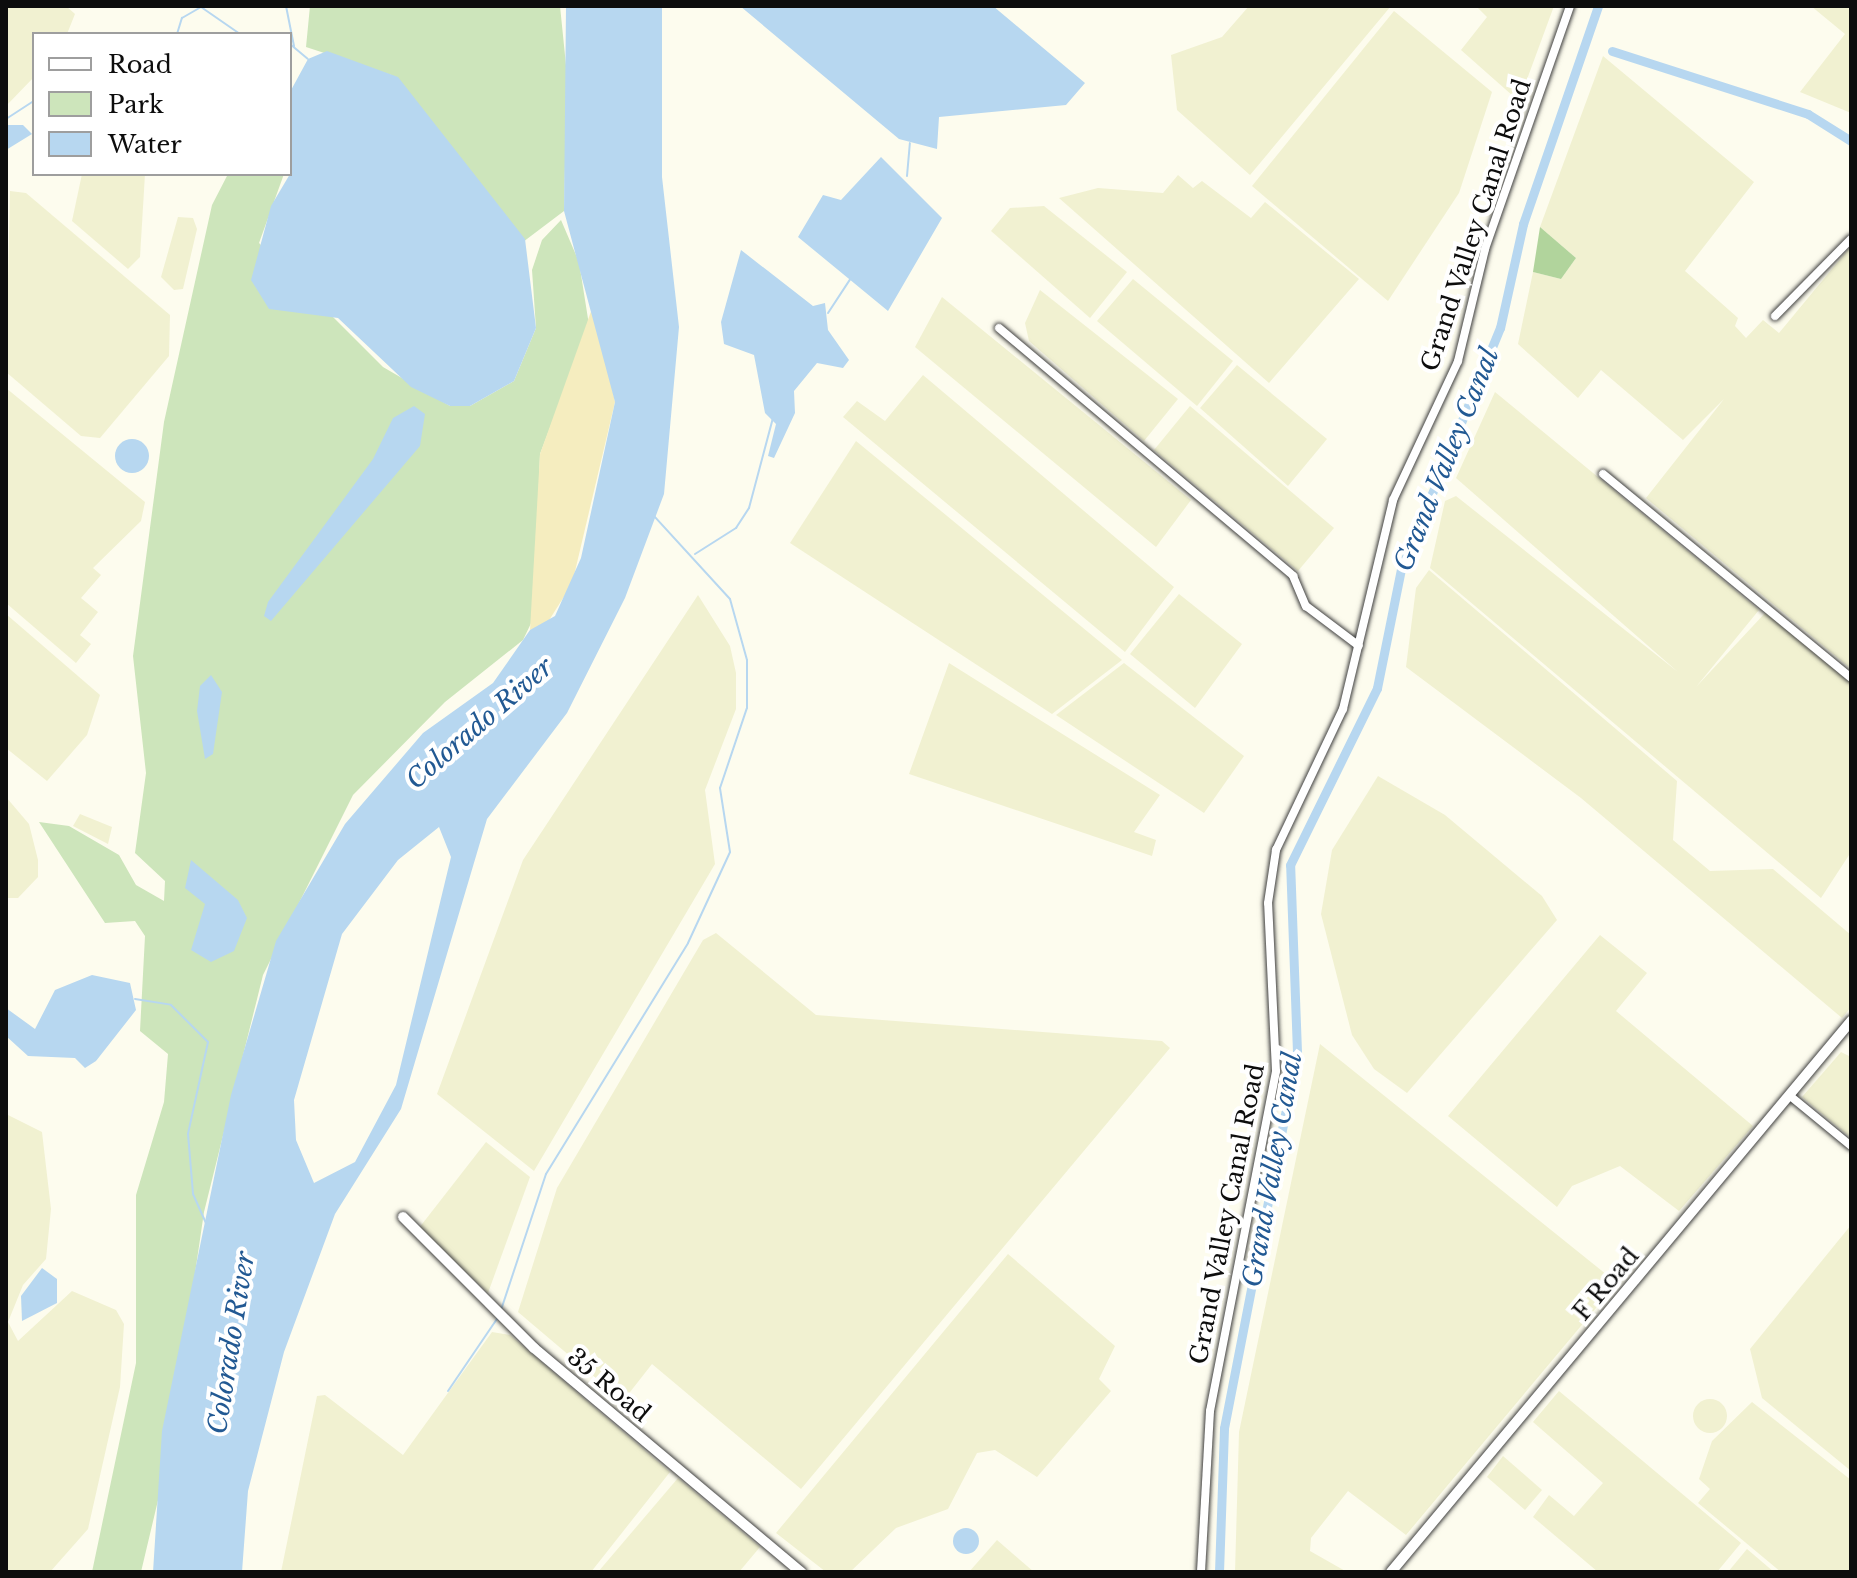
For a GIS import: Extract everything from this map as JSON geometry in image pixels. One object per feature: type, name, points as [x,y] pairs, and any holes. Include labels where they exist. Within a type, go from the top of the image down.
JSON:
[{"type":"street","name":"Grand Valley Canal Road","points":[[1201,1572],[1210,1411],[1276,1071],[1271,878],[1293,810],[1343,709],[1393,500],[1458,361],[1485,249],[1570,6]]},
{"type":"street","points":[[1775,316],[1851,239]]},
{"type":"street","points":[[999,328],[1293,576],[1306,606],[1359,646]]},
{"type":"street","points":[[1603,474],[1851,678]]},
{"type":"street","name":"F Road","points":[[1391,1572],[1851,1021]]},
{"type":"street","points":[[1789,1095],[1851,1146]]},
{"type":"street","name":"35 Road","points":[[403,1217],[534,1348],[801,1572]]},
{"type":"green space","points":[[6,6],[66,6],[75,14],[68,32],[32,32],[32,79],[6,106]]},
{"type":"green space","points":[[310,6],[560,6],[567,75],[564,211],[523,242],[391,75],[306,47]]},
{"type":"green space","points":[[1249,6],[1391,6],[1250,175],[1177,110],[1171,55],[1222,37]]},
{"type":"green space","points":[[1476,6],[1554,6],[1522,93],[1513,96],[1461,50],[1487,17]]},
{"type":"green space","points":[[1811,6],[1851,6],[1851,113],[1800,92],[1845,34]]},
{"type":"green space","points":[[1394,11],[1492,92],[1459,193],[1388,301],[1252,186]]},
{"type":"green space","points":[[1603,56],[1754,182],[1685,271],[1738,318],[1735,326],[1746,338],[1763,320],[1779,333],[1851,246],[1851,669],[1646,498],[1724,399],[1683,440],[1601,370],[1578,398],[1518,344],[1533,272],[1561,279],[1576,258],[1540,227]]},
{"type":"green space","points":[[1178,175],[1193,188],[1202,181],[1251,218],[1265,202],[1359,279],[1269,383],[1059,198],[1098,188],[1163,193]]},
{"type":"green space","points":[[82,176],[145,176],[140,257],[128,269],[72,221]]},
{"type":"green space","points":[[227,176],[283,176],[259,243],[383,367],[450,406],[470,406],[514,381],[536,328],[532,270],[542,240],[561,220],[579,262],[589,325],[540,454],[534,617],[523,640],[445,702],[353,795],[263,975],[204,1212],[168,1458],[141,1572],[92,1572],[136,1363],[136,1195],[164,1102],[168,1054],[140,1031],[145,936],[135,921],[105,923],[39,822],[69,826],[119,855],[136,885],[164,901],[165,881],[135,853],[146,773],[133,656],[164,422],[212,205]]},
{"type":"green space","points":[[10,191],[26,193],[170,315],[169,356],[100,438],[81,436],[6,372]]},
{"type":"green space","points":[[1044,206],[1127,272],[1090,318],[991,231],[1010,208]]},
{"type":"green space","points":[[178,217],[193,218],[197,229],[183,289],[174,290],[161,277]]},
{"type":"green space","points":[[1540,227],[1576,258],[1561,279],[1533,272]]},
{"type":"green space","points":[[1133,279],[1233,361],[1197,406],[1097,321]]},
{"type":"green space","points":[[1040,290],[1178,399],[1144,441],[1029,341],[1025,323]]},
{"type":"green space","points":[[942,297],[1191,500],[1156,547],[915,347]]},
{"type":"green space","points":[[1237,365],[1327,439],[1288,486],[1200,408]]},
{"type":"green space","points":[[923,375],[1174,587],[1125,652],[843,417],[857,401],[885,421]]},
{"type":"green space","points":[[6,388],[145,502],[141,521],[93,568],[101,575],[81,598],[98,612],[80,635],[91,644],[76,663],[6,603]]},
{"type":"green space","points":[[1495,392],[1759,610],[1696,687],[1766,612],[1851,683],[1851,852],[1821,898],[1430,568],[1445,501],[1456,496],[1678,672],[1456,478]]},
{"type":"green space","points":[[1190,406],[1334,528],[1298,571],[1154,450]]},
{"type":"green space","points":[[856,441],[1122,660],[1052,714],[790,543]]},
{"type":"green space","points":[[1429,570],[1677,781],[1673,840],[1710,871],[1773,869],[1851,935],[1851,1007],[1842,1018],[1581,798],[1406,667],[1416,588]]},
{"type":"green space","points":[[1179,594],[1242,644],[1195,708],[1130,654]]},
{"type":"green space","points":[[698,595],[730,646],[736,673],[736,709],[705,790],[715,864],[534,1171],[437,1094],[523,860]]},
{"type":"green space","points":[[6,614],[100,695],[87,735],[47,781],[6,748]]},
{"type":"green space","points":[[949,663],[1160,795],[1134,832],[1156,840],[1152,856],[909,774]]},
{"type":"green space","points":[[1124,663],[1244,756],[1204,813],[1056,715]]},
{"type":"green space","points":[[1378,776],[1445,815],[1542,896],[1557,920],[1407,1093],[1374,1069],[1352,1035],[1321,914],[1332,850]]},
{"type":"green space","points":[[6,797],[29,824],[38,860],[38,877],[18,898],[6,898]]},
{"type":"green space","points":[[80,814],[112,827],[108,844],[73,826]]},
{"type":"green space","points":[[716,933],[816,1015],[1162,1041],[1170,1048],[801,1489],[652,1364],[623,1401],[518,1312],[557,1188],[703,940]]},
{"type":"green space","points":[[1600,935],[1647,973],[1616,1011],[1753,1126],[1679,1211],[1620,1166],[1572,1186],[1557,1207],[1448,1116]]},
{"type":"green space","points":[[1320,1044],[1617,1283],[1406,1535],[1348,1491],[1311,1538],[1310,1551],[1347,1572],[1235,1572],[1239,1432]]},
{"type":"green space","points":[[1841,1052],[1851,1057],[1851,1138],[1802,1097]]},
{"type":"green space","points":[[6,1114],[42,1132],[51,1209],[46,1259],[23,1285],[8,1322],[18,1341],[72,1291],[116,1310],[124,1324],[120,1387],[88,1529],[50,1572],[6,1572]]},
{"type":"green space","points":[[486,1142],[530,1177],[488,1293],[419,1228]]},
{"type":"green space","points":[[1851,1225],[1851,1471],[1762,1398],[1750,1349]]},
{"type":"green space","points":[[1008,1254],[1115,1346],[1099,1379],[1111,1391],[1037,1477],[995,1450],[977,1453],[948,1509],[896,1528],[850,1572],[826,1572],[776,1533]]},
{"type":"green space","points":[[492,1332],[510,1335],[670,1472],[591,1572],[281,1572],[317,1396],[325,1395],[403,1455]]},
{"type":"green space","points":[[1559,1391],[1741,1543],[1717,1572],[1598,1572],[1533,1517],[1549,1495],[1574,1516],[1603,1483],[1533,1422]]},
{"type":"green space","points":[[1710,1399],[1722,1404],[1727,1416],[1722,1428],[1710,1433],[1698,1428],[1693,1416],[1698,1404]]},
{"type":"green space","points":[[1752,1402],[1851,1480],[1851,1572],[1781,1572],[1698,1503],[1710,1489],[1699,1479],[1712,1441]]},
{"type":"green space","points":[[1503,1456],[1542,1490],[1525,1510],[1487,1477]]},
{"type":"green space","points":[[678,1478],[760,1547],[739,1572],[598,1572]]},
{"type":"green space","points":[[997,1540],[1034,1572],[969,1572]]},
{"type":"green space","points":[[1747,1549],[1774,1572],[1728,1572]]},
{"type":"sand","points":[[594,303],[615,402],[572,584],[546,625],[530,630],[540,454]]},
{"type":"water","name":"Colorado River","points":[[566,6],[662,6],[662,177],[679,327],[664,494],[625,598],[567,713],[487,819],[401,1109],[335,1214],[284,1352],[248,1491],[242,1572],[153,1572],[162,1431],[231,1095],[276,941],[345,824],[423,733],[493,683],[530,630],[555,616],[581,558],[615,402],[564,211]],"holes":[[[439,827],[451,857],[396,1085],[355,1162],[314,1183],[296,1140],[294,1100],[342,934],[398,860]]]},
{"type":"water","points":[[740,6],[993,6],[1085,83],[1066,105],[939,117],[937,149],[899,139]]},
{"type":"water","points":[[327,51],[398,77],[525,239],[536,328],[514,381],[470,406],[450,406],[411,387],[338,318],[269,309],[251,280],[271,206],[289,176],[292,176],[292,88],[308,59]]},
{"type":"water","points":[[6,125],[23,125],[32,134],[6,150]]},
{"type":"water","points":[[881,157],[942,218],[888,311],[798,237],[823,195],[841,200]]},
{"type":"water","points":[[741,250],[813,306],[825,303],[828,330],[849,360],[843,368],[817,363],[794,391],[795,413],[774,458],[768,456],[776,424],[765,413],[754,355],[724,344],[721,322]]},
{"type":"water","points":[[414,406],[425,414],[420,446],[271,621],[264,616],[268,602],[373,459],[393,418]]},
{"type":"water","points":[[132,439],[144,444],[149,456],[144,468],[132,473],[120,468],[115,456],[120,444]]},
{"type":"water","points":[[211,675],[222,692],[213,754],[205,759],[197,711],[200,686]]},
{"type":"water","points":[[191,860],[238,900],[247,918],[234,951],[211,962],[191,950],[205,904],[185,888]]},
{"type":"water","points":[[92,975],[130,983],[136,1010],[96,1061],[85,1068],[75,1058],[28,1056],[6,1036],[6,1008],[35,1029],[55,990]]},
{"type":"water","points":[[42,1268],[57,1279],[57,1303],[22,1321],[21,1296]]},
{"type":"water","points":[[966,1528],[975,1532],[979,1541],[975,1550],[966,1554],[957,1550],[953,1541],[957,1532]]},
{"type":"waterway","points":[[286,6],[291,32]]},
{"type":"waterway","name":"Grand Valley Canal","points":[[1219,1572],[1224,1428],[1297,1052],[1290,865],[1377,688],[1401,569],[1500,328],[1523,224],[1598,6]]},
{"type":"waterway","points":[[178,32],[182,18],[201,7],[237,32]]},
{"type":"waterway","points":[[292,36],[294,46]]},
{"type":"waterway","points":[[292,46],[308,59]]},
{"type":"waterway","points":[[1612,51],[1808,114],[1851,141]]},
{"type":"waterway","points":[[6,119],[32,102]]},
{"type":"waterway","points":[[907,176],[910,143]]},
{"type":"waterway","points":[[828,313],[851,278]]},
{"type":"waterway","points":[[695,554],[736,528],[749,508],[773,418]]},
{"type":"waterway","points":[[501,1310],[546,1174],[688,943],[730,852],[720,788],[747,708],[747,660],[730,599],[654,516]]},
{"type":"waterway","points":[[135,999],[171,1005],[208,1042],[188,1134],[193,1194],[206,1223]]},
{"type":"waterway","points":[[448,1391],[497,1319]]}]
